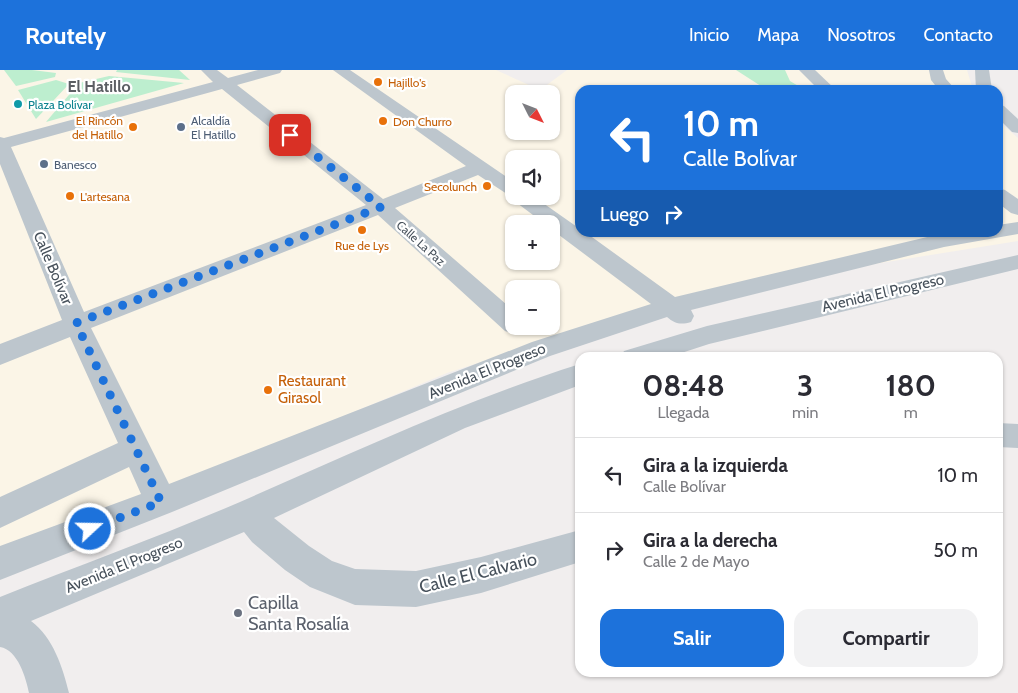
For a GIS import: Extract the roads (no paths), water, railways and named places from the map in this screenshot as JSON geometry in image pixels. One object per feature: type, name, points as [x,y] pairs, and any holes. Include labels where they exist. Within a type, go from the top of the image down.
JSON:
[{"type":"street","name":"Calle La Paz","points":[[208,70],[381,207],[505,318]]},
{"type":"street","points":[[0,143],[275,70]]},
{"type":"street","points":[[340,70],[505,185]]},
{"type":"street","points":[[806,70],[822,85]]},
{"type":"street","points":[[936,70],[939,80],[943,85]]},
{"type":"street","points":[[982,70],[984,85]]},
{"type":"street","points":[[1003,114],[1018,128]]},
{"type":"street","name":"Calle Bolívar","points":[[0,143],[76,323],[161,502]]},
{"type":"street","points":[[0,354],[480,167]]},
{"type":"street","points":[[532,205],[575,236]]},
{"type":"street","points":[[1003,230],[1018,228]]},
{"type":"street","points":[[576,237],[707,335]]},
{"type":"street","name":"Avenida El Progreso","points":[[0,563],[161,502],[540,349],[670,307],[961,237]]},
{"type":"street","name":"Avenida El Progreso","points":[[652,352],[707,335],[1018,262]]},
{"type":"street","name":"Calle La Paz","points":[[524,335],[540,349]]},
{"type":"street","name":"Avenida El Progreso","points":[[0,615],[250,513],[488,407],[575,376]]},
{"type":"street","points":[[1003,435],[1018,436]]},
{"type":"street","points":[[0,513],[136,450]]},
{"type":"street","name":"Calle El Calvario","points":[[250,513],[264,531],[296,558],[322,575],[356,587],[416,589],[480,575],[575,547]]},
{"type":"street","points":[[0,628],[14,630],[26,641],[37,658],[49,693]]},
{"type":"place","name":"Hajillo's","points":[[378,82]]},
{"type":"place","name":"Plaza Bolívar","points":[[18,104]]},
{"type":"place","name":"Don Churro","points":[[383,121]]},
{"type":"place","name":"El Rincón del Hatillo","points":[[133,127]]},
{"type":"place","name":"Alcaldía El Hatillo","points":[[181,127]]},
{"type":"place","name":"Banesco","points":[[44,164]]},
{"type":"place","name":"Secolunch","points":[[487,186]]},
{"type":"place","name":"L'artesana","points":[[70,196]]},
{"type":"place","name":"Rue de Lys","points":[[362,230]]},
{"type":"place","name":"Restaurant Girasol","points":[[268,390]]},
{"type":"place","name":"Capilla Santa Rosalía","points":[[238,613]]},
{"type":"district","name":"El Hatillo","points":[[99,86]]}]
